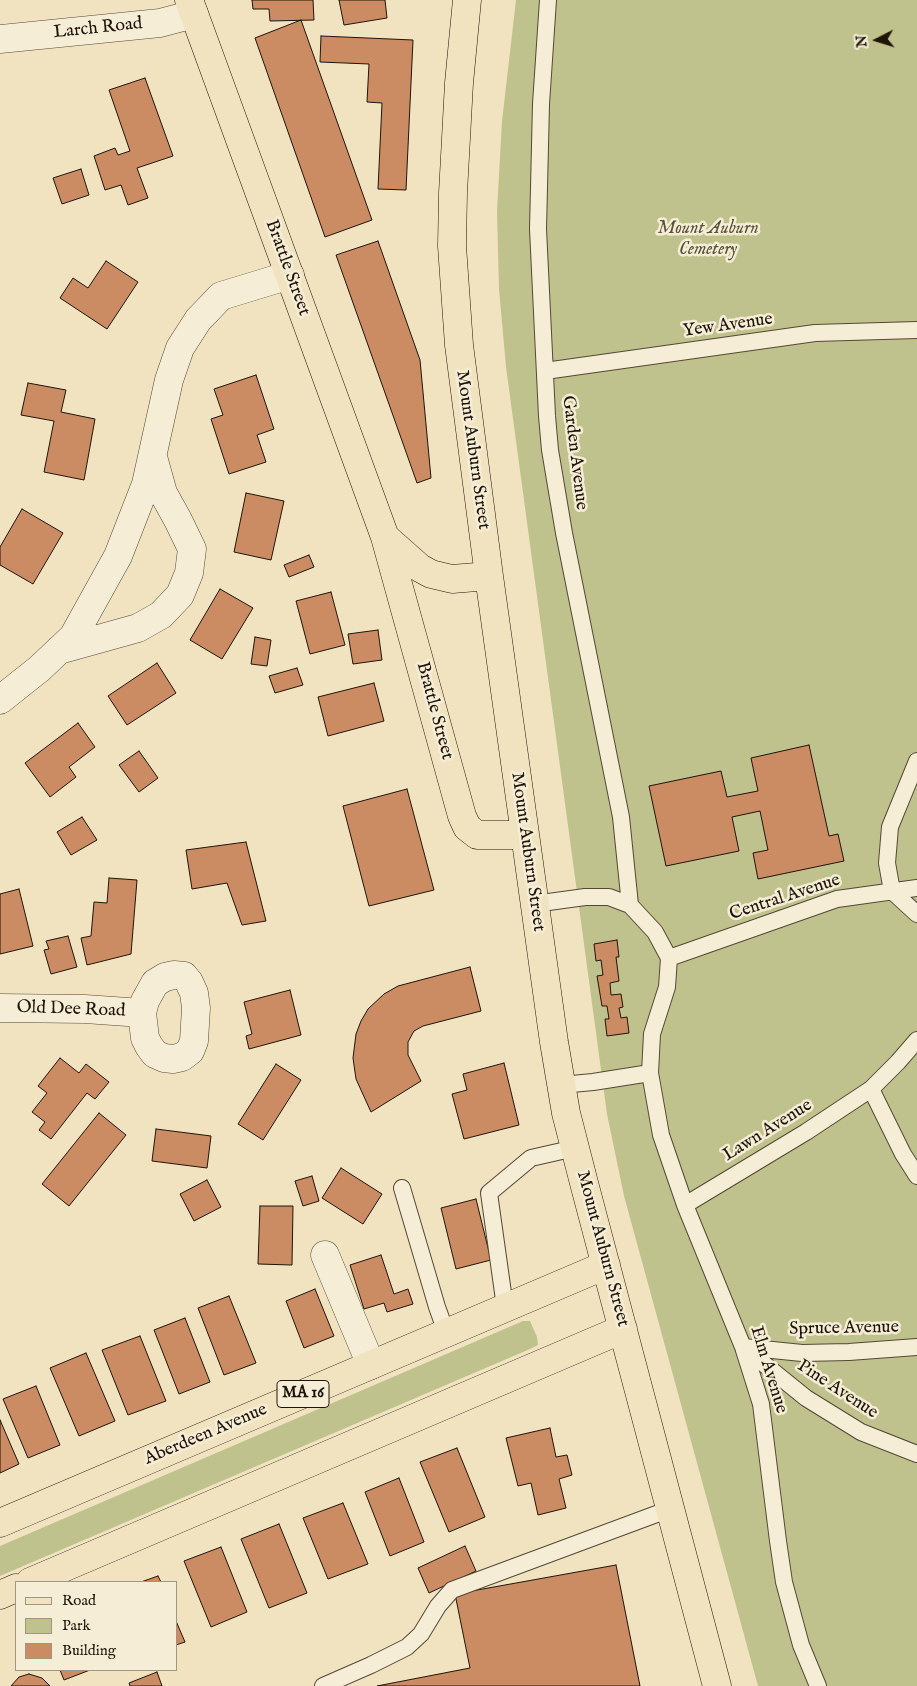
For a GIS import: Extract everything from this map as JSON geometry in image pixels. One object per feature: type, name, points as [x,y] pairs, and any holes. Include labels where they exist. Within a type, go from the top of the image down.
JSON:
[{"type":"main road","name":"Mount Auburn Street","points":[[467,0],[456,134],[452,246],[459,345],[534,904],[561,1084],[575,1148],[717,1686]]},
{"type":"main road","name":"Brattle Street","points":[[192,7],[385,536],[465,823],[469,830],[477,835],[524,835]]},
{"type":"main road","name":"Brattle Street","points":[[385,536],[420,568],[431,574],[452,579],[489,576]]},
{"type":"main road","name":"Aberdeen Avenue","points":[[0,1523],[606,1265]]},
{"type":"main road","points":[[32,1581],[623,1329]]},
{"type":"main road","points":[[0,1595],[15,1588]]},
{"type":"street","name":"Larch Road","points":[[0,39],[160,24],[178,20],[192,7]]},
{"type":"street","points":[[0,700],[24,682],[73,637],[118,556],[146,484],[169,380],[180,348],[198,320],[221,296],[290,276]]},
{"type":"street","points":[[59,650],[138,628],[160,615],[180,595],[189,572],[192,549],[163,493],[153,455]]},
{"type":"street","name":"Old Dee Road","points":[[0,1008],[142,1012]]},
{"type":"street","points":[[325,1255],[371,1364]]},
{"type":"lane","name":"Garden Avenue","points":[[548,0],[541,104],[538,229],[550,450],[564,533],[621,816],[630,904]]},
{"type":"lane","name":"Yew Avenue","points":[[545,371],[815,333],[917,330]]},
{"type":"lane","points":[[917,760],[890,827],[887,863],[892,891],[917,914]]},
{"type":"lane","name":"Central Avenue","points":[[669,958],[838,900],[917,888]]},
{"type":"lane","points":[[534,904],[609,897],[630,904],[655,932],[669,958]]},
{"type":"lane","name":"Elm Avenue","points":[[669,958],[667,987],[652,1034],[650,1073],[661,1135],[685,1205],[743,1347],[762,1404],[784,1582],[801,1645],[818,1686]]},
{"type":"lane","name":"Lawn Avenue","points":[[685,1205],[806,1132],[871,1089],[917,1040]]},
{"type":"lane","points":[[561,1084],[593,1082],[650,1073]]},
{"type":"lane","points":[[871,1089],[903,1154],[917,1176]]},
{"type":"lane","points":[[504,1307],[489,1193],[531,1158],[575,1148]]},
{"type":"lane","points":[[402,1188],[436,1307],[446,1332]]},
{"type":"lane","name":"Spruce Avenue","points":[[743,1347],[802,1353],[917,1347]]},
{"type":"lane","name":"Pine Avenue","points":[[743,1347],[806,1398],[861,1432],[917,1454]]},
{"type":"lane","points":[[323,1686],[407,1647],[421,1634],[438,1606],[452,1590],[670,1509]]},
{"type":"green space","name":"Mount Auburn Cemetery","points":[[516,0],[917,0],[917,1686],[758,1686],[624,1196],[607,1114],[506,367],[499,289],[497,211],[502,121]]},
{"type":"green space","points":[[523,1321],[530,1321],[537,1337],[538,1345],[0,1576],[0,1546]]},
{"type":"building","points":[[252,0],[313,0],[314,20],[270,21],[269,9],[253,9]]},
{"type":"building","points":[[339,0],[385,0],[387,18],[344,25]]},
{"type":"building","points":[[301,20],[372,220],[325,237],[255,38]]},
{"type":"building","points":[[321,36],[413,40],[406,190],[378,189],[382,103],[367,102],[369,64],[320,62]]},
{"type":"building","points":[[145,78],[173,156],[137,168],[148,198],[128,205],[121,185],[105,190],[94,156],[115,148],[118,155],[130,151],[109,90]]},
{"type":"building","points":[[81,169],[89,195],[62,204],[53,178]]},
{"type":"building","points":[[378,241],[420,360],[431,478],[417,483],[336,255]]},
{"type":"building","points":[[106,261],[138,282],[107,329],[60,298],[73,278],[88,288]]},
{"type":"building","points":[[256,375],[274,429],[257,435],[266,462],[229,474],[211,419],[223,415],[214,389]]},
{"type":"building","points":[[28,383],[66,390],[61,412],[95,419],[84,480],[44,472],[54,421],[21,415]]},
{"type":"building","points":[[246,493],[284,501],[271,560],[234,552]]},
{"type":"building","points":[[22,509],[63,533],[33,584],[0,565],[0,547]]},
{"type":"building","points":[[309,555],[314,567],[289,577],[284,565]]},
{"type":"building","points":[[220,589],[253,608],[222,659],[190,640]]},
{"type":"building","points":[[331,592],[345,645],[310,654],[296,601]]},
{"type":"building","points":[[378,630],[382,660],[353,664],[348,634]]},
{"type":"building","points":[[255,637],[271,640],[267,666],[251,664]]},
{"type":"building","points":[[157,663],[176,693],[127,725],[108,696]]},
{"type":"building","points":[[297,668],[303,685],[275,693],[269,676]]},
{"type":"building","points":[[374,683],[384,721],[328,736],[318,697]]},
{"type":"building","points":[[78,723],[95,747],[69,767],[76,777],[50,797],[25,763]]},
{"type":"building","points":[[809,745],[829,836],[838,834],[844,861],[758,879],[753,853],[768,850],[760,811],[732,817],[739,851],[666,866],[649,786],[721,771],[727,797],[758,791],[751,758]]},
{"type":"building","points":[[139,751],[158,778],[139,792],[119,765]]},
{"type":"building","points":[[407,789],[434,890],[369,906],[343,806]]},
{"type":"building","points":[[82,817],[97,840],[71,855],[57,832]]},
{"type":"building","points":[[246,842],[266,921],[242,925],[227,883],[192,889],[186,850]]},
{"type":"building","points":[[109,878],[137,880],[131,954],[87,965],[81,938],[91,936],[94,902],[107,903]]},
{"type":"building","points":[[19,889],[33,946],[0,954],[0,894]]},
{"type":"building","points":[[68,936],[77,967],[51,974],[44,950],[49,949],[46,941]]},
{"type":"building","points":[[617,940],[619,957],[616,957],[619,981],[610,983],[611,995],[621,994],[623,1007],[619,1008],[621,1018],[627,1017],[629,1033],[607,1036],[605,1019],[609,1019],[607,1006],[602,1006],[597,976],[603,975],[601,960],[596,961],[594,944]]},
{"type":"building","points":[[470,967],[481,1011],[423,1026],[414,1031],[408,1042],[408,1055],[421,1081],[371,1112],[356,1079],[353,1058],[356,1034],[368,1009],[384,994],[398,986]]},
{"type":"building","points":[[290,990],[301,1035],[249,1049],[246,1036],[252,1034],[244,1002]]},
{"type":"building","points":[[60,1058],[79,1073],[86,1064],[109,1082],[95,1099],[87,1093],[51,1139],[39,1130],[45,1122],[32,1112],[47,1093],[38,1086]]},
{"type":"building","points":[[504,1063],[519,1125],[464,1139],[452,1094],[467,1090],[463,1074]]},
{"type":"building","points":[[276,1064],[301,1080],[263,1140],[238,1124]]},
{"type":"building","points":[[99,1113],[126,1135],[69,1206],[42,1184]]},
{"type":"building","points":[[156,1129],[211,1136],[207,1168],[152,1161]]},
{"type":"building","points":[[341,1168],[382,1194],[363,1224],[322,1198]]},
{"type":"building","points":[[312,1176],[319,1201],[303,1206],[295,1181]]},
{"type":"building","points":[[207,1180],[221,1207],[194,1221],[180,1194]]},
{"type":"building","points":[[476,1199],[491,1260],[456,1269],[441,1208]]},
{"type":"building","points":[[260,1206],[293,1206],[292,1265],[258,1264]]},
{"type":"building","points":[[381,1255],[394,1294],[408,1289],[413,1304],[387,1312],[384,1303],[364,1309],[350,1265]]},
{"type":"building","points":[[315,1289],[334,1336],[304,1348],[286,1301]]},
{"type":"building","points":[[229,1296],[256,1363],[224,1375],[198,1308]]},
{"type":"building","points":[[185,1318],[210,1382],[179,1394],[154,1330]]},
{"type":"building","points":[[140,1336],[166,1401],[128,1415],[102,1350]]},
{"type":"building","points":[[86,1353],[115,1421],[79,1436],[50,1368]]},
{"type":"building","points":[[36,1386],[60,1445],[28,1458],[3,1399]]},
{"type":"building","points":[[0,1420],[19,1464],[0,1473]]},
{"type":"building","points":[[550,1428],[556,1457],[567,1455],[572,1475],[559,1479],[566,1508],[538,1515],[531,1483],[518,1486],[506,1438]]},
{"type":"building","points":[[457,1448],[485,1517],[449,1532],[420,1462]]},
{"type":"building","points":[[399,1478],[424,1542],[390,1556],[365,1492]]},
{"type":"building","points":[[343,1503],[368,1564],[328,1579],[303,1518]]},
{"type":"building","points":[[279,1524],[307,1593],[269,1608],[241,1539]]},
{"type":"building","points":[[465,1546],[476,1571],[429,1593],[418,1568]]},
{"type":"building","points":[[221,1547],[247,1612],[211,1627],[184,1561]]},
{"type":"building","points":[[616,1565],[640,1686],[377,1686],[470,1668],[455,1594]]},
{"type":"building","points":[[158,1576],[160,1581],[144,1581]]},
{"type":"building","points":[[178,1626],[185,1642],[178,1644]]},
{"type":"building","points":[[60,1671],[87,1671],[64,1680]]},
{"type":"building","points":[[157,1672],[162,1686],[130,1686],[129,1683]]},
{"type":"building","points":[[29,1674],[42,1678],[50,1686],[11,1686],[19,1677]]}]
